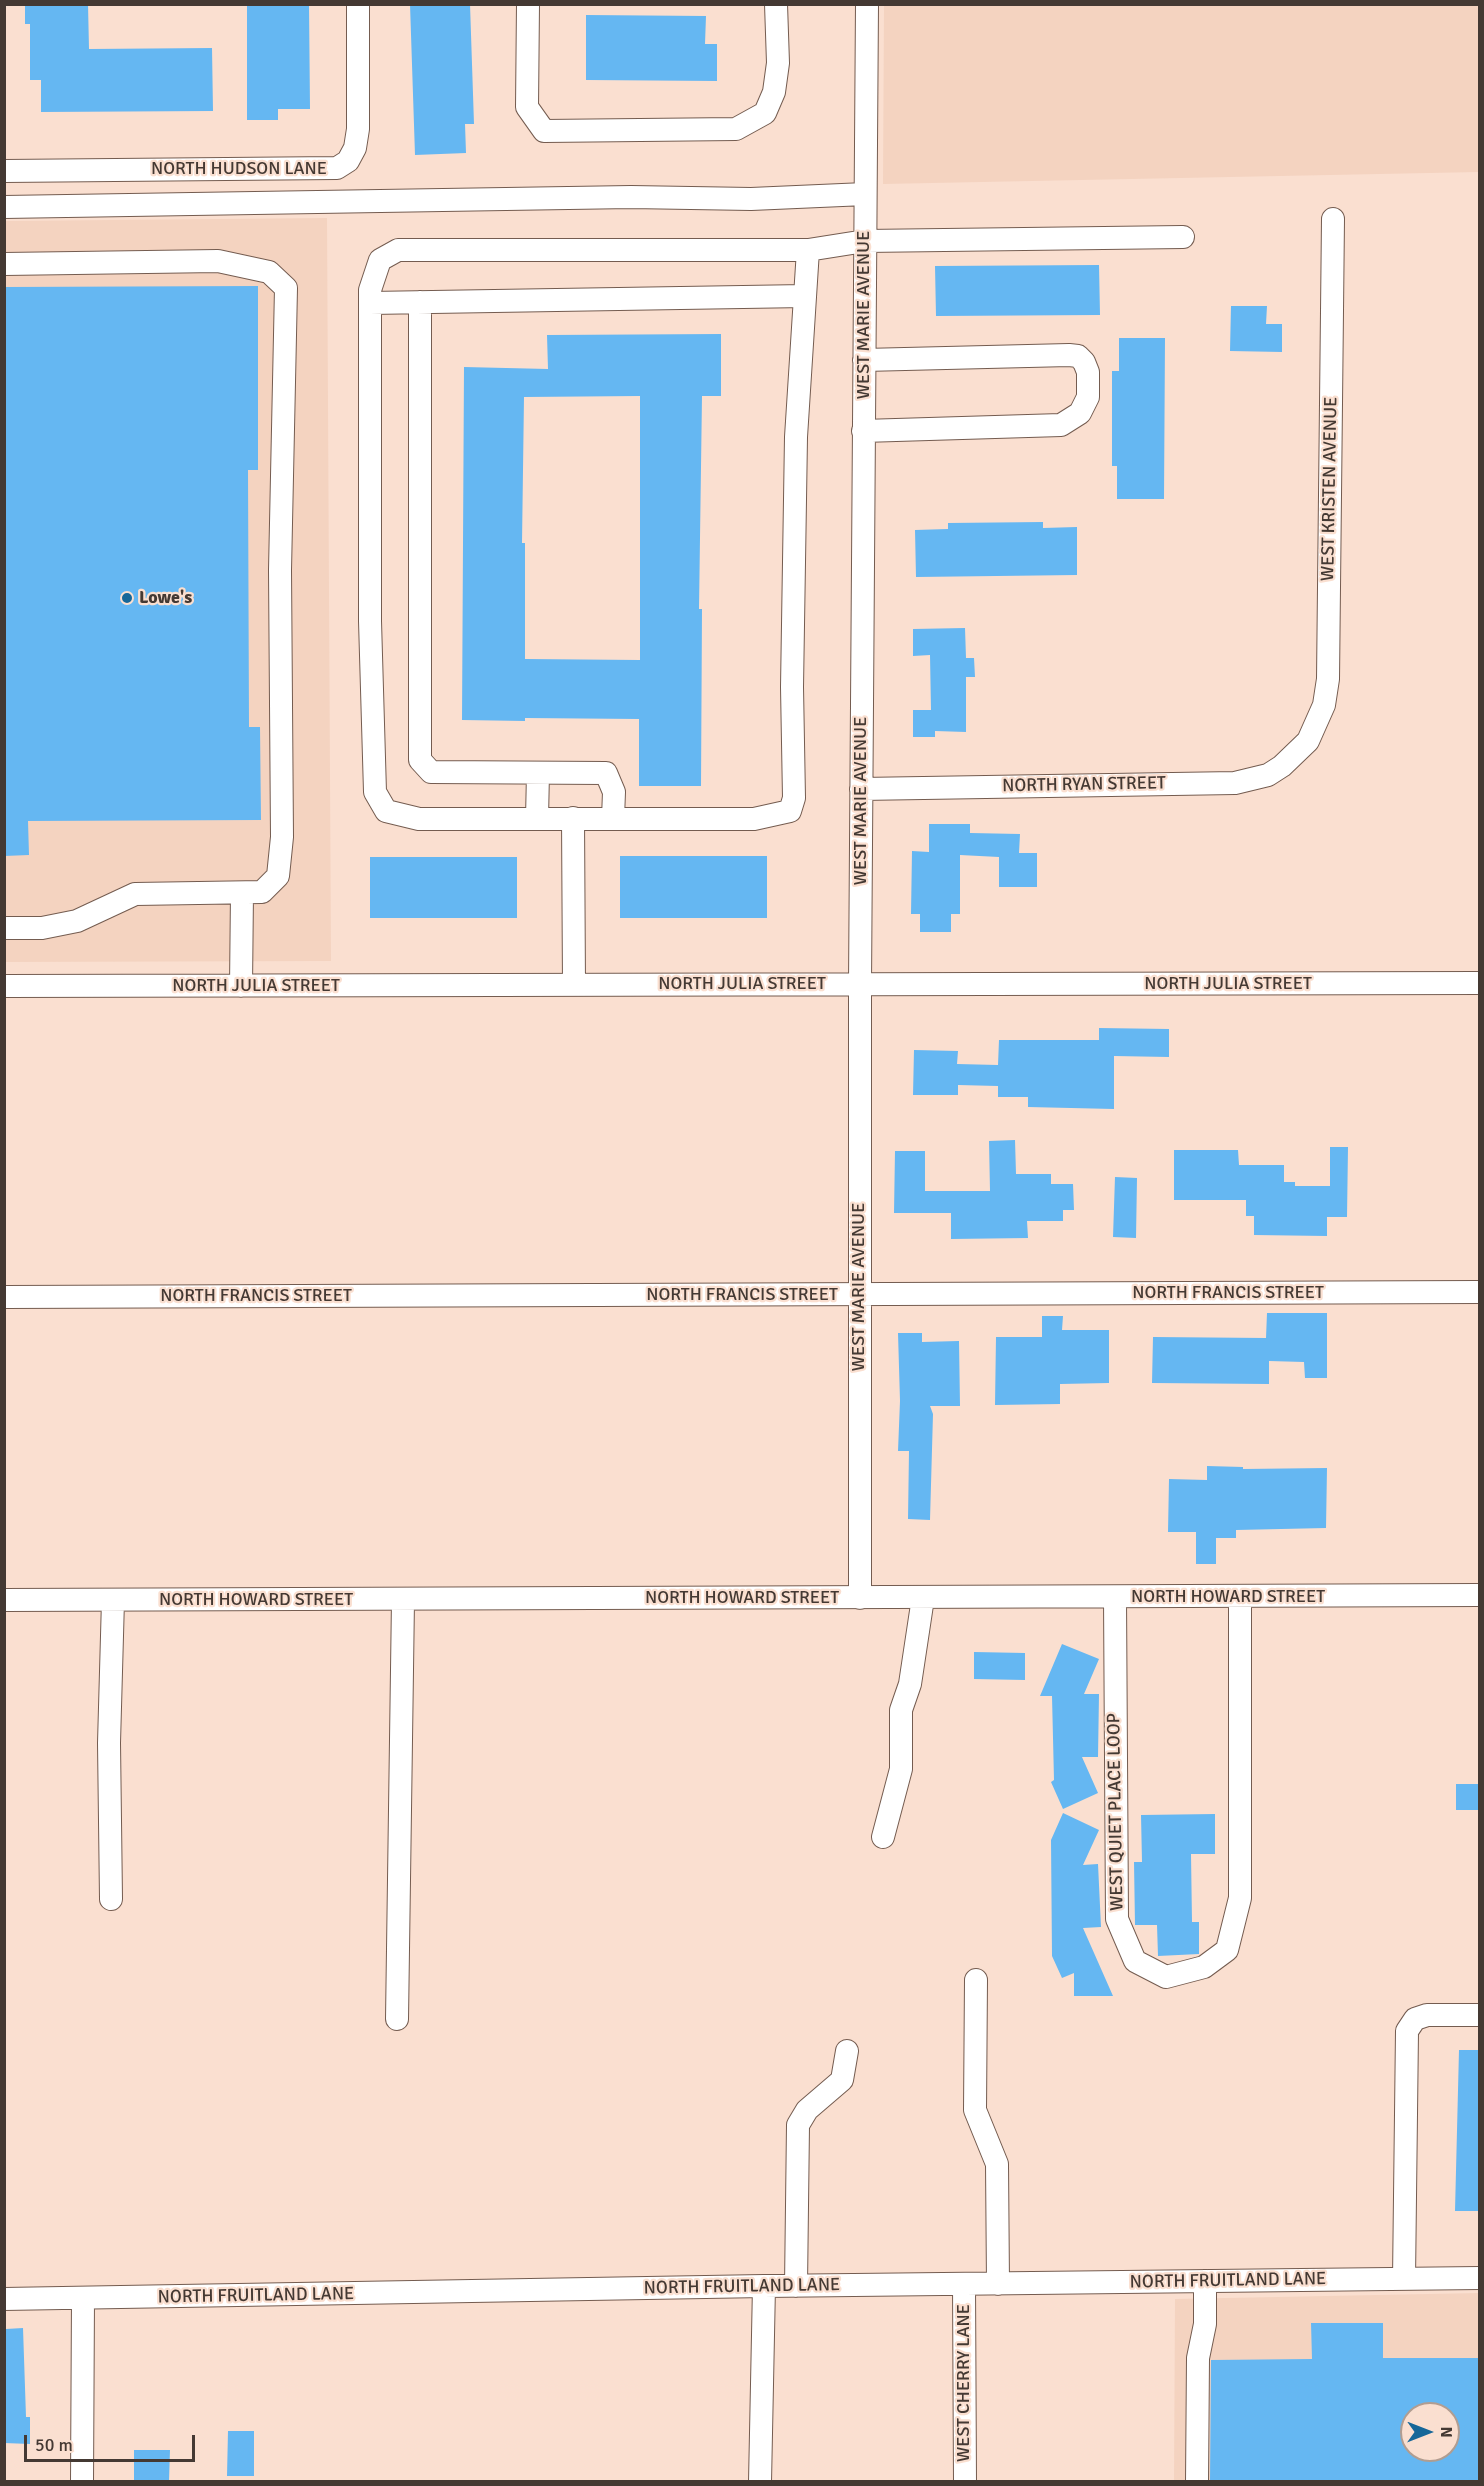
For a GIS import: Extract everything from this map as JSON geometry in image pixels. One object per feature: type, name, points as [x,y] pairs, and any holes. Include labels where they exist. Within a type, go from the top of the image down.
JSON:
[{"type":"street","name":"NORTH HUDSON LANE","points":[[4,171],[337,168],[348,161],[354,148],[358,129],[358,4]]},
{"type":"street","points":[[528,4],[527,107],[544,131],[736,129],[746,124],[765,113],[774,92],[777,63],[776,4]]},
{"type":"street","name":"WEST MARIE AVENUE","points":[[860,1598],[860,984],[867,4]]},
{"type":"street","points":[[4,207],[631,198],[751,199],[865,194]]},
{"type":"street","name":"WEST KRISTEN AVENUE","points":[[1299,752],[1320,719],[1328,679],[1333,219]]},
{"type":"street","points":[[808,250],[796,437],[792,687],[794,798],[790,811],[754,819],[418,819],[386,811],[375,792],[370,621],[370,290],[380,260],[398,250],[808,250],[865,241],[1183,237]]},
{"type":"street","points":[[4,264],[218,261],[268,272],[286,288],[280,570],[282,837],[278,876],[262,892],[135,894],[77,921],[42,928],[4,928]]},
{"type":"street","points":[[370,303],[805,296]]},
{"type":"street","points":[[420,302],[420,760],[431,772],[606,773],[614,792],[613,818]]},
{"type":"street","points":[[863,431],[1061,425],[1080,414],[1088,397],[1088,372],[1084,362],[1078,357],[1069,355],[864,360]]},
{"type":"street","name":"NORTH RYAN STREET","points":[[861,789],[1235,783],[1268,775],[1299,752]]},
{"type":"street","points":[[537,818],[538,773]]},
{"type":"street","points":[[573,818],[574,985]]},
{"type":"street","points":[[241,986],[242,893]]},
{"type":"street","name":"NORTH JULIA STREET","points":[[4,986],[1479,983]]},
{"type":"street","name":"NORTH FRANCIS STREET","points":[[4,1297],[1479,1292]]},
{"type":"street","name":"NORTH HOWARD STREET","points":[[4,1600],[1479,1595]]},
{"type":"street","name":"WEST QUIET PLACE LOOP","points":[[1115,1598],[1117,1919],[1135,1961],[1166,1977],[1204,1968],[1227,1950],[1240,1898],[1240,1597]]},
{"type":"street","points":[[883,1837],[901,1769],[901,1710],[910,1684],[923,1598]]},
{"type":"street","points":[[111,1899],[110,1743],[113,1600]]},
{"type":"street","points":[[397,2019],[403,1600]]},
{"type":"street","points":[[976,1980],[975,2110],[997,2164],[998,2284]]},
{"type":"street","points":[[1404,2279],[1407,2031],[1415,2019],[1427,2015],[1479,2015]]},
{"type":"street","points":[[796,2286],[798,2125],[807,2110],[842,2080],[847,2051]]},
{"type":"street","name":"NORTH FRUITLAND LANE","points":[[4,2299],[764,2286],[1479,2278]]},
{"type":"street","points":[[1197,2481],[1198,2358],[1205,2324],[1205,2281]]},
{"type":"street","name":"WEST CHERRY LANE","points":[[964,2284],[964,2481]]},
{"type":"street","points":[[760,2481],[764,2286]]},
{"type":"street","points":[[82,2481],[83,2299]]},
{"type":"shaded area","points":[[884,5],[1479,5],[1479,172],[883,184]]},
{"type":"shaded area","points":[[327,218],[331,961],[5,962],[4,221]]},
{"type":"shaded area","points":[[1479,2293],[1479,2481],[1174,2482],[1175,2299]]},
{"type":"building","points":[[25,4],[88,4],[89,49],[212,48],[213,111],[41,112],[41,80],[30,80],[30,24],[25,24]]},
{"type":"building","points":[[247,4],[309,4],[310,109],[278,109],[278,120],[247,120]]},
{"type":"building","points":[[410,4],[470,4],[474,124],[465,124],[466,153],[415,155]]},
{"type":"building","points":[[586,15],[706,16],[705,44],[717,44],[717,81],[586,80]]},
{"type":"building","points":[[1099,265],[1100,315],[936,316],[935,266]]},
{"type":"building","name":"Lowe's","points":[[258,286],[258,470],[248,470],[249,727],[260,727],[261,820],[28,821],[29,855],[4,856],[4,287]]},
{"type":"building","points":[[1231,306],[1267,306],[1266,324],[1282,324],[1282,352],[1230,351]]},
{"type":"building","points":[[721,334],[721,396],[702,396],[699,609],[702,609],[701,786],[639,786],[639,719],[462,720],[464,367],[548,369],[547,335]],"holes":[[[640,396],[640,660],[525,659],[525,543],[522,543],[524,397]]]},
{"type":"building","points":[[1119,338],[1165,338],[1164,499],[1117,499],[1117,466],[1112,466],[1112,371],[1119,371]]},
{"type":"building","points":[[1043,522],[1043,528],[1077,527],[1077,575],[916,577],[915,530],[948,529],[948,523]]},
{"type":"building","points":[[965,628],[966,658],[974,658],[975,677],[966,677],[966,732],[935,731],[935,737],[913,737],[913,710],[931,710],[930,655],[913,656],[913,629]]},
{"type":"building","points":[[929,824],[970,824],[970,833],[1020,834],[1019,853],[1037,853],[1037,887],[999,887],[999,857],[960,855],[960,914],[951,914],[951,932],[920,932],[920,914],[911,914],[912,851],[929,852]]},
{"type":"building","points":[[620,856],[767,856],[767,918],[620,918]]},
{"type":"building","points":[[370,857],[517,857],[517,918],[370,918]]},
{"type":"building","points":[[1099,1028],[1169,1029],[1169,1057],[1114,1056],[1114,1109],[1028,1107],[1028,1097],[998,1097],[998,1086],[958,1085],[958,1095],[913,1095],[914,1050],[958,1051],[957,1064],[998,1065],[999,1040],[1099,1040]]},
{"type":"building","points":[[1015,1140],[1016,1174],[1051,1174],[1051,1184],[1073,1184],[1074,1210],[1063,1210],[1063,1221],[1027,1221],[1028,1238],[951,1239],[951,1213],[894,1213],[895,1151],[925,1151],[925,1191],[990,1191],[989,1141]]},
{"type":"building","points":[[1330,1147],[1348,1147],[1347,1217],[1327,1217],[1327,1236],[1254,1235],[1254,1216],[1246,1216],[1246,1200],[1174,1200],[1174,1150],[1238,1150],[1239,1165],[1284,1165],[1284,1182],[1295,1182],[1295,1186],[1330,1186]]},
{"type":"building","points":[[1115,1177],[1137,1178],[1136,1238],[1113,1237]]},
{"type":"building","points":[[1267,1313],[1327,1313],[1327,1378],[1305,1378],[1304,1362],[1269,1361],[1269,1384],[1152,1383],[1153,1337],[1266,1338]]},
{"type":"building","points":[[1042,1316],[1063,1316],[1062,1330],[1109,1330],[1109,1383],[1060,1384],[1060,1404],[995,1405],[996,1337],[1042,1337]]},
{"type":"building","points":[[898,1333],[922,1333],[922,1342],[959,1341],[960,1406],[930,1406],[933,1414],[930,1520],[908,1519],[909,1451],[898,1451],[900,1401]]},
{"type":"building","points":[[1207,1466],[1243,1467],[1243,1469],[1327,1468],[1326,1528],[1236,1530],[1236,1538],[1216,1538],[1216,1564],[1196,1564],[1196,1532],[1168,1532],[1169,1479],[1207,1480]]},
{"type":"building","points":[[1062,1644],[1099,1659],[1084,1694],[1099,1694],[1098,1757],[1082,1757],[1098,1793],[1063,1809],[1051,1782],[1054,1780],[1052,1696],[1040,1696]]},
{"type":"building","points":[[974,1652],[1025,1653],[1025,1680],[974,1679]]},
{"type":"building","points":[[1456,1784],[1479,1784],[1479,1810],[1456,1810]]},
{"type":"building","points":[[1063,1813],[1099,1830],[1083,1865],[1098,1864],[1101,1927],[1083,1928],[1113,1996],[1074,1996],[1074,1973],[1062,1978],[1052,1956],[1051,1840]]},
{"type":"building","points":[[1215,1814],[1215,1854],[1191,1854],[1192,1922],[1199,1922],[1199,1954],[1158,1956],[1157,1925],[1135,1925],[1134,1862],[1142,1862],[1141,1815]]},
{"type":"building","points":[[1459,2050],[1479,2050],[1479,2211],[1455,2211]]},
{"type":"building","points":[[1311,2323],[1383,2323],[1383,2358],[1479,2358],[1479,2481],[1210,2481],[1211,2360],[1312,2359]]},
{"type":"building","points":[[23,2328],[26,2417],[30,2417],[30,2444],[4,2443],[6,2329]]},
{"type":"building","points":[[228,2431],[254,2431],[254,2476],[227,2476]]},
{"type":"building","points":[[134,2450],[170,2450],[169,2481],[134,2481]]},
{"type":"place","name":"Lowe's","points":[[127,598]]}]
